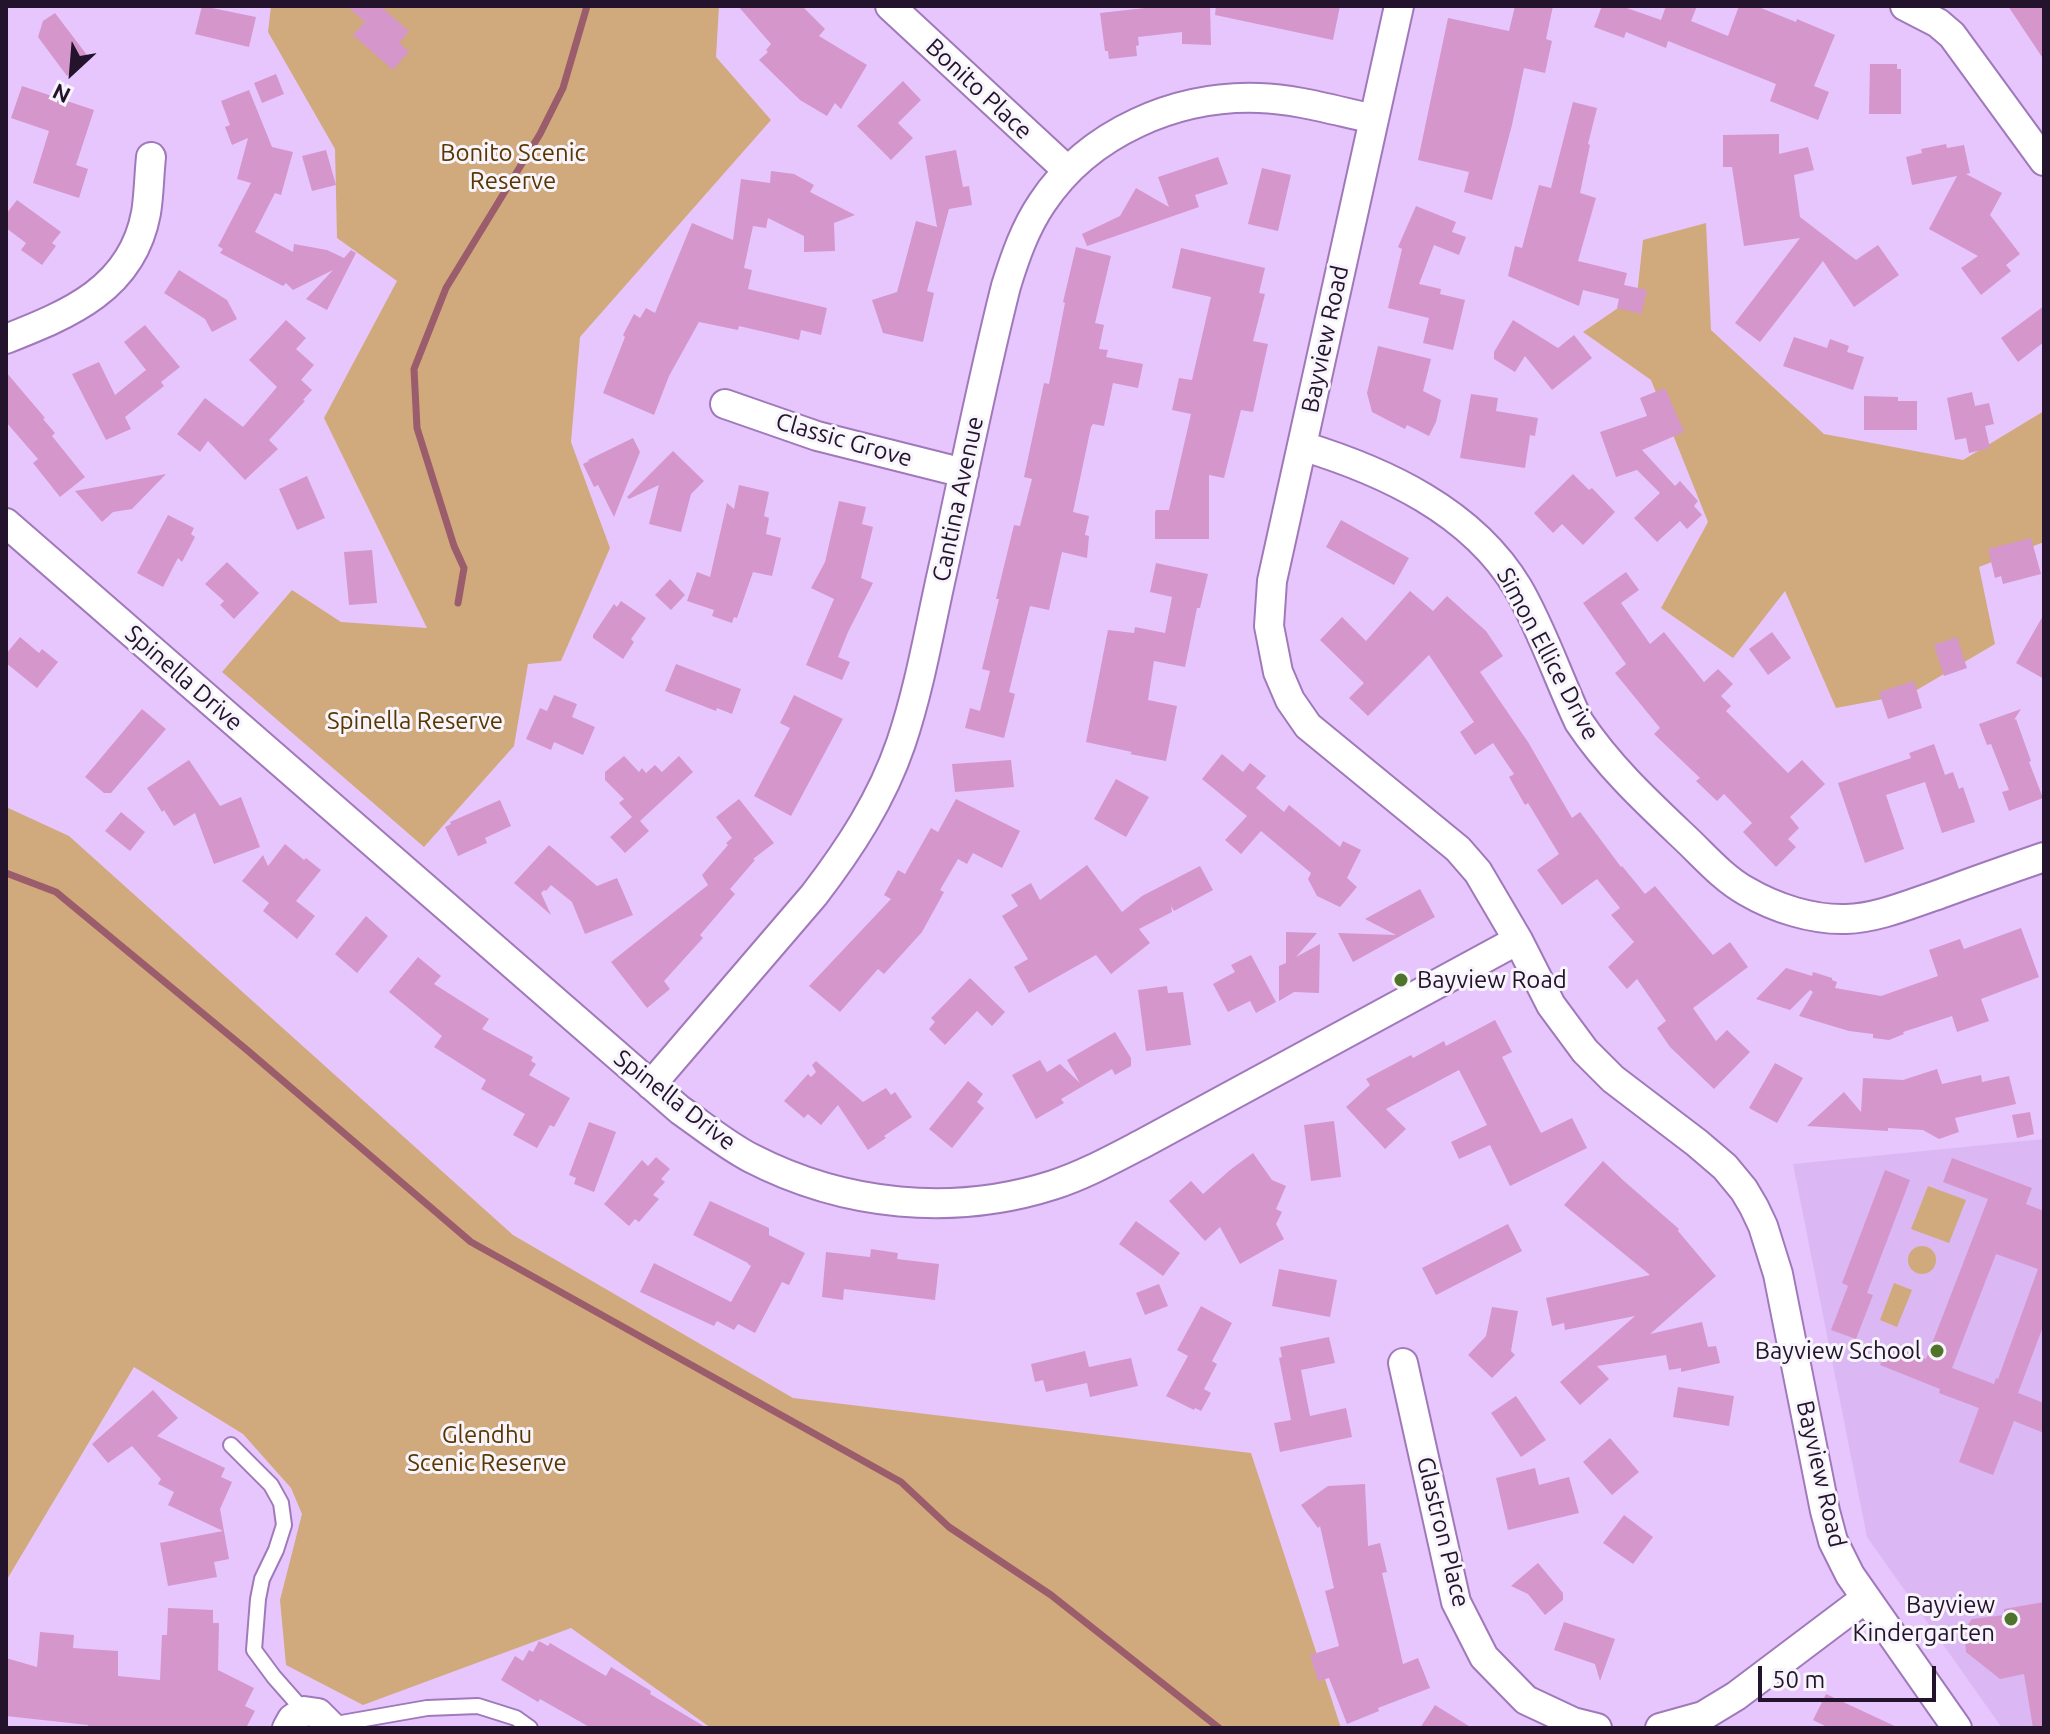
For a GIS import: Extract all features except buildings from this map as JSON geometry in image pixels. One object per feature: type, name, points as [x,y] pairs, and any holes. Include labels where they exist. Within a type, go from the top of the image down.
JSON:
[{"type":"street","name":"Bonito Place","points":[[890,6],[1068,171]]},
{"type":"street","name":"Bayview Road","points":[[1399,6],[1272,581],[1269,626],[1278,672],[1290,700],[1308,726],[1458,849],[1478,872],[1551,1005],[1585,1051],[1613,1079],[1725,1167],[1744,1190],[1767,1235],[1778,1274],[1833,1541],[1850,1575],[1957,1728]]},
{"type":"street","points":[[1905,6],[1938,23],[1952,35],[2044,161]]},
{"type":"street","name":"Cantina Avenue","points":[[651,1085],[814,895],[856,839],[873,807],[901,743],[912,702],[1014,258],[1043,201],[1068,171],[1119,133],[1188,104],[1219,99],[1261,98],[1374,119]]},
{"type":"street","points":[[6,339],[76,309],[92,298],[123,267],[134,249],[146,214],[151,157]]},
{"type":"street","name":"Classic Grove","points":[[725,404],[817,436],[964,473]]},
{"type":"street","name":"Simon Ellice Drive","points":[[1302,446],[1356,464],[1396,482],[1440,508],[1487,546],[1518,587],[1579,722],[1590,739],[1629,785],[1723,875],[1746,891],[1798,912],[1823,918],[1847,919],[1906,906],[2044,857]]},
{"type":"street","name":"Spinella Drive","points":[[6,523],[680,1110],[748,1156],[816,1186],[899,1202],[944,1204],[984,1201],[1056,1184],[1100,1165],[1518,940]]},
{"type":"street","name":"Glastron Place","points":[[1403,1363],[1456,1602],[1484,1657],[1526,1700],[1573,1722],[1597,1728]]},
{"type":"street","points":[[1660,1728],[1703,1716],[1736,1696],[1866,1598]]},
{"type":"street","points":[[295,1719],[318,1713],[329,1726]]},
{"type":"lane","points":[[231,1445],[271,1485],[281,1503],[284,1525],[262,1579],[254,1650],[274,1677],[295,1719]]},
{"type":"lane","points":[[329,1726],[427,1708],[478,1706],[516,1718],[530,1728]]},
{"type":"shaded area","name":"Bayview School","points":[[2044,1139],[2044,1728],[2002,1728],[1867,1537],[1793,1164]]},
{"type":"green space","name":"Bonito Scenic Reserve","points":[[271,6],[719,6],[716,57],[771,120],[580,337],[571,442],[610,548],[561,661],[528,664],[514,746],[424,847],[222,672],[292,590],[341,622],[427,628],[324,418],[397,281],[337,238],[335,149],[268,32]]},
{"type":"green space","points":[[1706,223],[1711,330],[1824,434],[1963,460],[2044,411],[2044,542],[1979,567],[1995,644],[1910,694],[1836,708],[1785,591],[1733,658],[1661,608],[1708,522],[1651,380],[1583,332],[1637,295],[1643,240]]},
{"type":"green space","name":"Glendhu Scenic Reserve","points":[[6,807],[69,836],[513,1235],[793,1398],[1251,1453],[1341,1728],[711,1728],[571,1628],[363,1705],[286,1665],[280,1600],[302,1514],[291,1488],[243,1434],[134,1367],[6,1581]]},
{"type":"green space","points":[[1928,1186],[1966,1200],[1949,1243],[1911,1229]]},
{"type":"green space","points":[[1922,1246],[1932,1250],[1936,1260],[1932,1270],[1922,1274],[1912,1270],[1908,1260],[1912,1250]]},
{"type":"green space","points":[[1894,1283],[1912,1290],[1897,1327],[1880,1320]]},
{"type":"waterway","points":[[458,603],[464,568],[454,546],[417,428],[414,369],[446,288],[540,134],[563,88],[587,6]]},
{"type":"waterway","points":[[6,873],[56,892],[471,1242],[901,1482],[949,1527],[1051,1595],[1219,1728]]},
{"type":"place","name":"Bayview Road","points":[[1401,980]]},
{"type":"place","name":"Bayview School","points":[[1937,1351]]},
{"type":"place","name":"Bayview Kindergarten","points":[[2011,1619]]},
{"type":"park label","name":"Spinella Reserve","points":[[415,721]]}]
